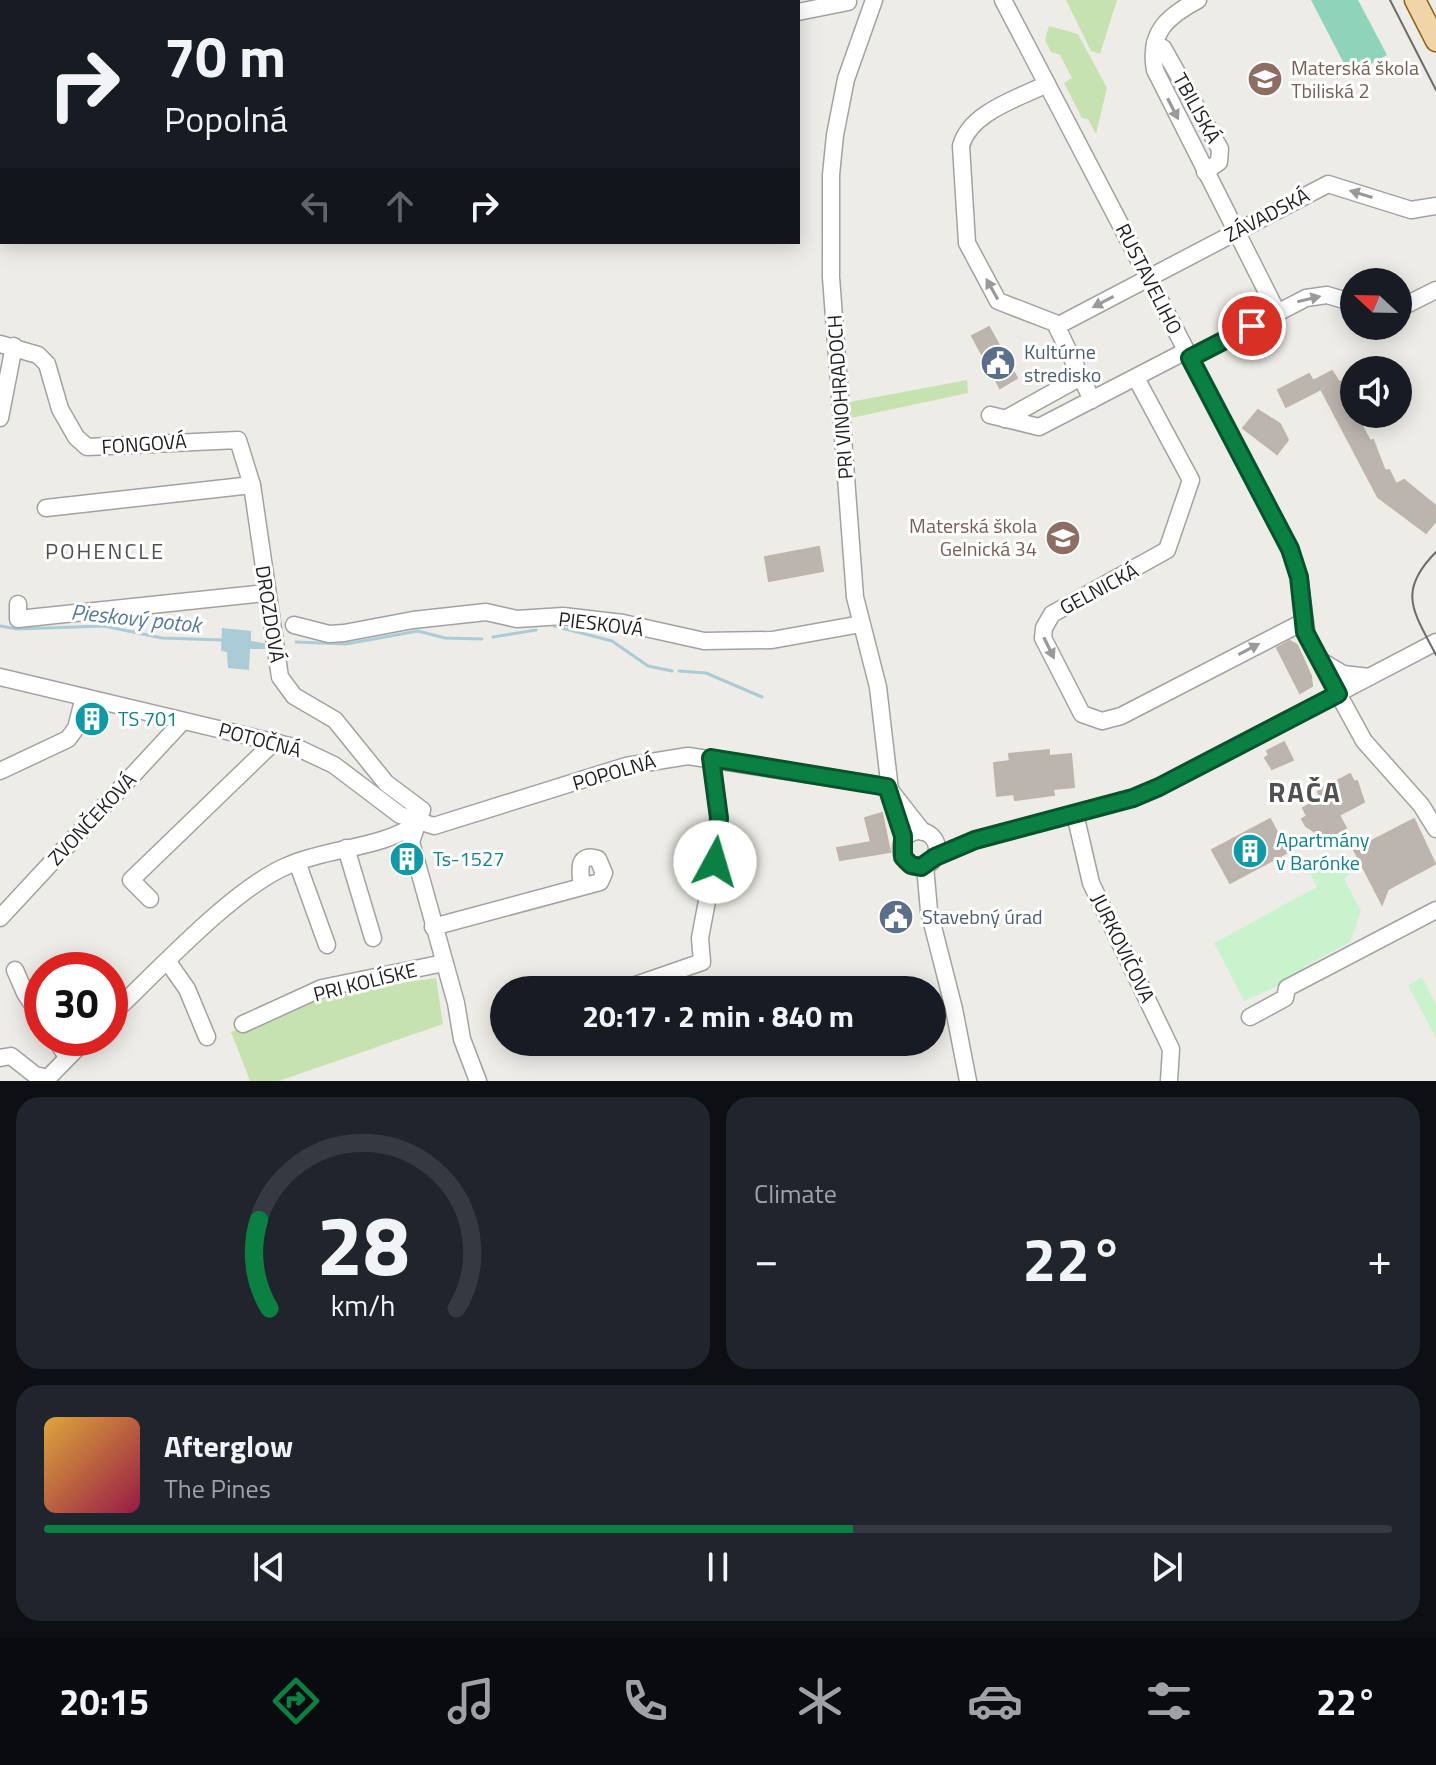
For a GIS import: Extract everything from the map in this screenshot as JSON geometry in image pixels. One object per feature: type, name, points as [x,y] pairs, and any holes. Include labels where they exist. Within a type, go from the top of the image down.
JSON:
[{"type":"main road","points":[[1415,0],[1436,41]]},
{"type":"main road","points":[[1426,0],[1436,19]]},
{"type":"street","name":"PRI VINOHRADOCH","points":[[874,0],[846,79],[835,135],[831,232],[844,474],[854,588],[878,687],[891,792],[904,851],[929,911]]},
{"type":"street","name":"RUSTAVELIHO","points":[[1003,0],[1290,549],[1299,577],[1307,637],[1368,747],[1421,805],[1436,829]]},
{"type":"street","points":[[1155,43],[1161,27],[1171,15],[1198,0]]},
{"type":"street","points":[[800,12],[850,1],[865,25]]},
{"type":"street","name":"TBILISKÁ","points":[[1205,172],[1219,162],[1220,149],[1163,48],[1155,43],[1153,62],[1157,78],[1235,232],[1277,312]]},
{"type":"street","points":[[1047,84],[977,122],[965,136],[961,146],[968,245],[998,301],[1047,318],[1057,326],[1092,400]]},
{"type":"street","name":"ZÁVADSKÁ","points":[[1057,326],[1328,184],[1411,210],[1436,206]]},
{"type":"street","points":[[1412,302],[1436,290]]},
{"type":"street","points":[[1081,377],[998,417],[1039,427],[1136,378],[1314,296],[1327,295],[1340,299]]},
{"type":"street","name":"FONGOVÁ","points":[[0,418],[7,345],[38,355],[47,364],[60,409],[76,437],[87,447],[96,449],[238,440]]},
{"type":"street","name":"GELNICKÁ","points":[[1136,378],[1191,480],[1167,550],[1161,556],[1052,614],[1046,622],[1043,638],[1082,714],[1102,721],[1121,716],[1303,622]]},
{"type":"street","name":"DROZDOVÁ","points":[[238,440],[252,485],[280,677],[294,696],[335,720],[386,783],[422,810],[418,823]]},
{"type":"street","points":[[46,508],[252,485]]},
{"type":"street","points":[[18,604],[18,619],[266,593]]},
{"type":"street","name":"PIESKOVÁ","points":[[294,625],[329,634],[344,633],[413,620],[486,612],[517,619],[563,616],[623,623],[704,641],[772,640],[861,624]]},
{"type":"street","points":[[975,840],[911,833],[904,851],[916,867],[975,840],[1075,814],[1159,787],[1435,645]]},
{"type":"street","points":[[1306,710],[1318,687],[1320,660],[1343,674],[1369,677]]},
{"type":"street","name":"POTOČNÁ","points":[[0,677],[275,741],[310,753],[334,765],[400,815],[418,823]]},
{"type":"street","points":[[0,771],[68,739],[76,728],[84,697]]},
{"type":"street","name":"ZVONČEKOVÁ","points":[[0,918],[183,721]]},
{"type":"street","points":[[150,899],[131,880],[275,741]]},
{"type":"street","name":"POPOLNÁ","points":[[128,999],[260,881],[297,862],[398,837],[418,823],[434,826],[452,822],[657,759],[688,756],[878,785],[891,792]]},
{"type":"street","points":[[662,976],[702,962],[700,938],[718,843],[719,818],[711,758]]},
{"type":"street","points":[[891,792],[937,846],[930,862],[929,911],[954,1009],[968,1081]]},
{"type":"street","name":"JURKOVIČOVA","points":[[1075,814],[1091,883],[1171,1049],[1169,1081]]},
{"type":"street","name":"PRI KOLÍSKE","points":[[418,823],[411,842],[462,1039],[478,1081]]},
{"type":"street","points":[[346,848],[373,938]]},
{"type":"street","points":[[297,862],[327,945]]},
{"type":"street","points":[[433,927],[582,887]]},
{"type":"street","points":[[1250,1017],[1285,998],[1287,988],[1436,910]]},
{"type":"street","points":[[168,962],[187,989],[207,1037]]},
{"type":"street","name":"PRI KOLÍSKE","points":[[243,1024],[322,988],[444,963]]},
{"type":"street","points":[[15,970],[24,991]]},
{"type":"street","points":[[0,1058],[11,1056],[35,1075],[47,1080],[67,1057]]},
{"type":"green space","points":[[1066,0],[1117,0],[1100,54],[1091,51]]},
{"type":"green space","points":[[1311,0],[1358,0],[1387,55],[1350,75]]},
{"type":"green space","points":[[1049,26],[1078,34],[1107,88],[1096,134],[1088,119],[1082,118],[1064,83],[1072,78],[1060,55],[1051,52],[1045,40]]},
{"type":"green space","points":[[967,380],[968,393],[851,418],[850,402]]},
{"type":"green space","points":[[1337,857],[1350,874],[1344,878],[1361,911],[1350,942],[1303,967],[1305,974],[1244,1001],[1214,943],[1317,887],[1306,865],[1321,858]]},
{"type":"green space","points":[[1422,977],[1436,1005],[1436,1038],[1408,985]]},
{"type":"green space","points":[[436,978],[443,1024],[279,1081],[250,1081],[231,1032],[323,994]]},
{"type":"water","points":[[222,628],[251,631],[251,641],[269,644],[269,649],[250,649],[249,670],[228,668],[227,652],[221,651]]},
{"type":"building","name":"Kultúrne stredisko","points":[[989,327],[1017,378],[1000,388],[972,336]]},
{"type":"building","points":[[1332,371],[1340,382],[1340,425],[1321,389],[1286,407],[1278,390],[1309,374],[1313,381]]},
{"type":"building","points":[[1258,410],[1280,424],[1288,440],[1277,454],[1243,428]]},
{"type":"building","points":[[1342,428],[1363,428],[1370,441],[1373,440],[1385,471],[1389,470],[1396,484],[1404,480],[1436,506],[1436,521],[1426,533],[1378,497]]},
{"type":"building","points":[[819,547],[823,571],[769,581],[765,557]]},
{"type":"building","points":[[1290,641],[1297,645],[1311,676],[1312,686],[1300,693],[1277,648]]},
{"type":"building","points":[[1284,742],[1293,760],[1272,769],[1265,758],[1269,755],[1267,751]]},
{"type":"building","points":[[1049,750],[1049,756],[1071,754],[1074,787],[1053,789],[1054,795],[1015,800],[1014,794],[997,796],[994,763],[1010,761],[1009,754]]},
{"type":"building","points":[[1350,774],[1354,782],[1357,781],[1364,802],[1339,815],[1346,828],[1335,834],[1339,843],[1323,849],[1315,832],[1302,819],[1307,816],[1303,808],[1321,798],[1318,792],[1321,789]]},
{"type":"building","points":[[882,813],[890,852],[840,860],[837,848],[871,842],[865,818]]},
{"type":"building","name":"Apartmány v Barónke","points":[[1270,819],[1288,852],[1230,883],[1212,850]]},
{"type":"building","points":[[1414,819],[1435,864],[1388,889],[1382,904],[1354,850]]},
{"type":"waterway","name":"Pieskový potok","points":[[0,626],[17,629],[104,626],[162,638],[222,640]]},
{"type":"waterway","name":"Pieskový potok","points":[[554,626],[612,641],[648,666],[672,671]]},
{"type":"waterway","name":"Pieskový potok","points":[[493,637],[536,630]]},
{"type":"waterway","name":"Pieskový potok","points":[[296,642],[346,644],[418,631],[445,638],[482,639]]},
{"type":"waterway","name":"Pieskový potok","points":[[679,671],[706,673],[762,697]]},
{"type":"tram line","points":[[1390,0],[1436,90]]},
{"type":"tram line","points":[[1436,552],[1416,579],[1413,591],[1416,614],[1436,655]]},
{"type":"place","name":"Materská škola Tbiliská 2","points":[[1265,79]]},
{"type":"place","name":"Kultúrne stredisko","points":[[998,363]]},
{"type":"place","name":"Materská škola Gelnická 34","points":[[1063,538]]},
{"type":"place","name":"TS 701","points":[[92,719]]},
{"type":"place","name":"Apartmány v Barónke","points":[[1250,851]]},
{"type":"place","name":"Ts-1527","points":[[407,859]]},
{"type":"place","name":"Stavebný úrad","points":[[896,917]]},
{"type":"district","name":"POHENCLE","points":[[105,551]]},
{"type":"district","name":"RAČA","points":[[1305,792]]},
{"type":"route","points":[[715,862],[719,818],[711,758],[887,787],[903,836],[903,857],[911,865],[921,867],[935,857],[975,840],[1133,798],[1338,694],[1305,632],[1301,587],[1290,549],[1190,358],[1252,326]]}]
